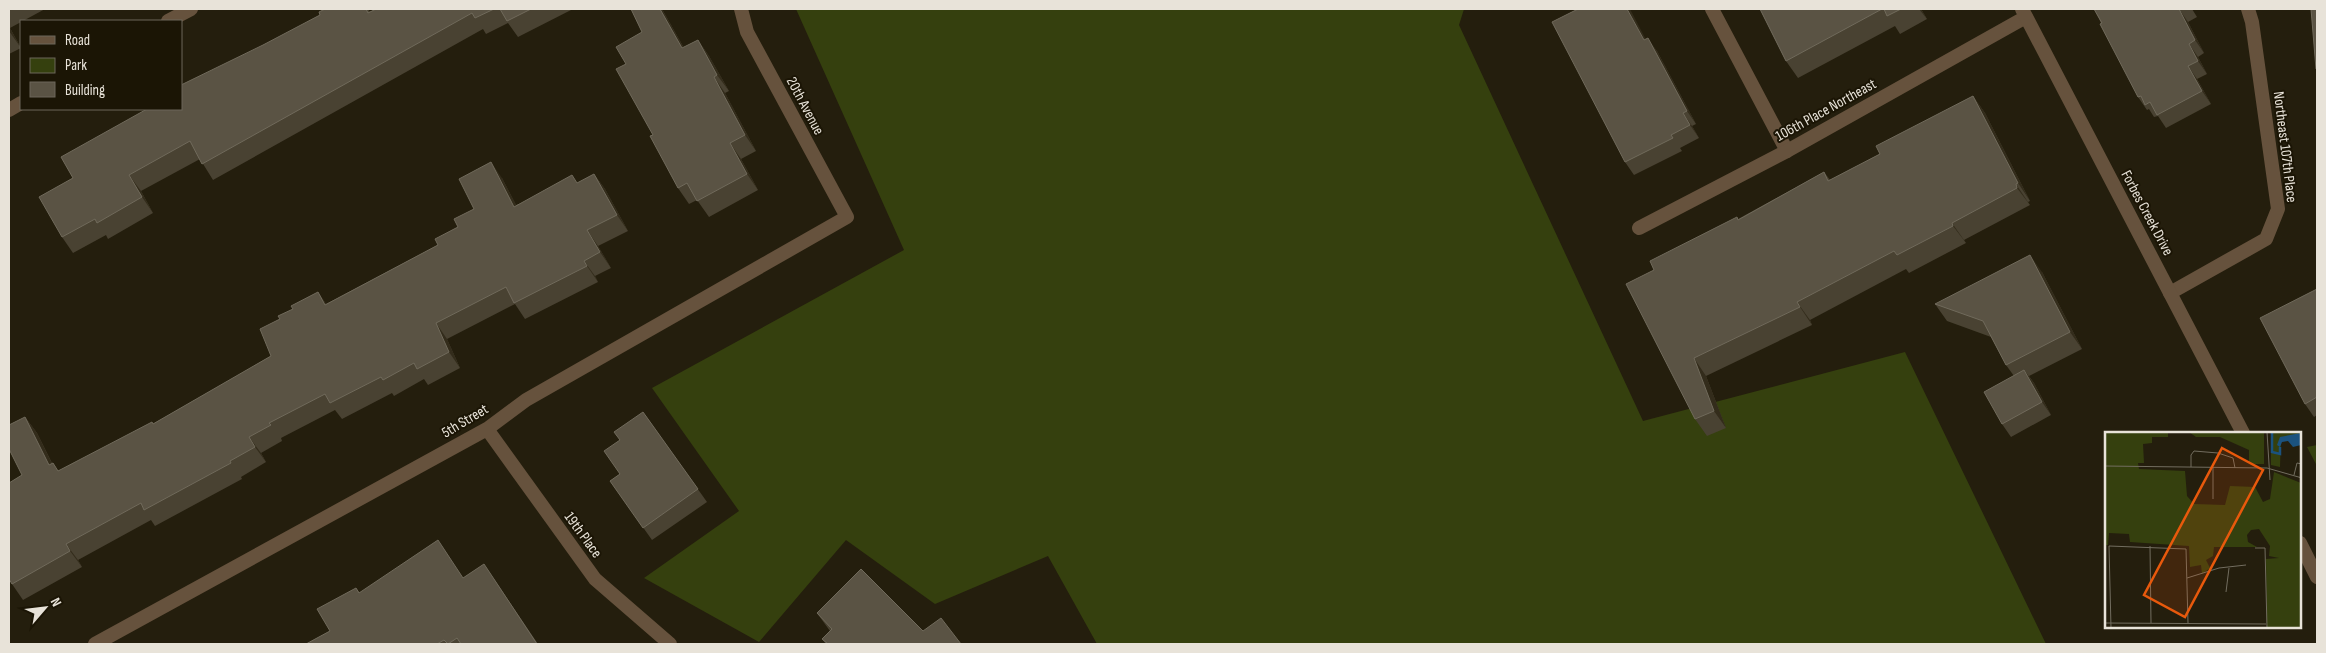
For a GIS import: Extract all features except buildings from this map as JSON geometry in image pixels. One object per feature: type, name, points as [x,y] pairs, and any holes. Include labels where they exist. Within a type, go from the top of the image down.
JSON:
[{"type":"street","points":[[170,20],[191,9]]},
{"type":"street","name":"20th Avenue","points":[[741,9],[747,32],[847,217]]},
{"type":"street","points":[[1712,9],[1787,151]]},
{"type":"street","name":"Northeast 107th Place","points":[[2170,293],[2266,239],[2278,209],[2252,22],[2248,9]]},
{"type":"street","name":"106th Place Northeast","points":[[1639,228],[1787,151],[2024,13]]},
{"type":"street","name":"Forbes Creek Drive","points":[[2024,13],[2242,432]]},
{"type":"street","name":"5th Street","points":[[95,644],[487,429],[526,400],[847,217]]},
{"type":"street","name":"19th Place","points":[[487,429],[595,579],[670,644]]},
{"type":"street","points":[[2301,545],[2317,577]]},
{"type":"green space","points":[[796,9],[1464,9],[1459,25],[1643,421],[1905,352],[2046,644],[1097,644],[1048,556],[935,604],[846,540],[759,642],[644,578],[739,511],[652,388],[904,250]]},
{"type":"green space","points":[[2317,445],[2317,466],[2307,447]]}]
